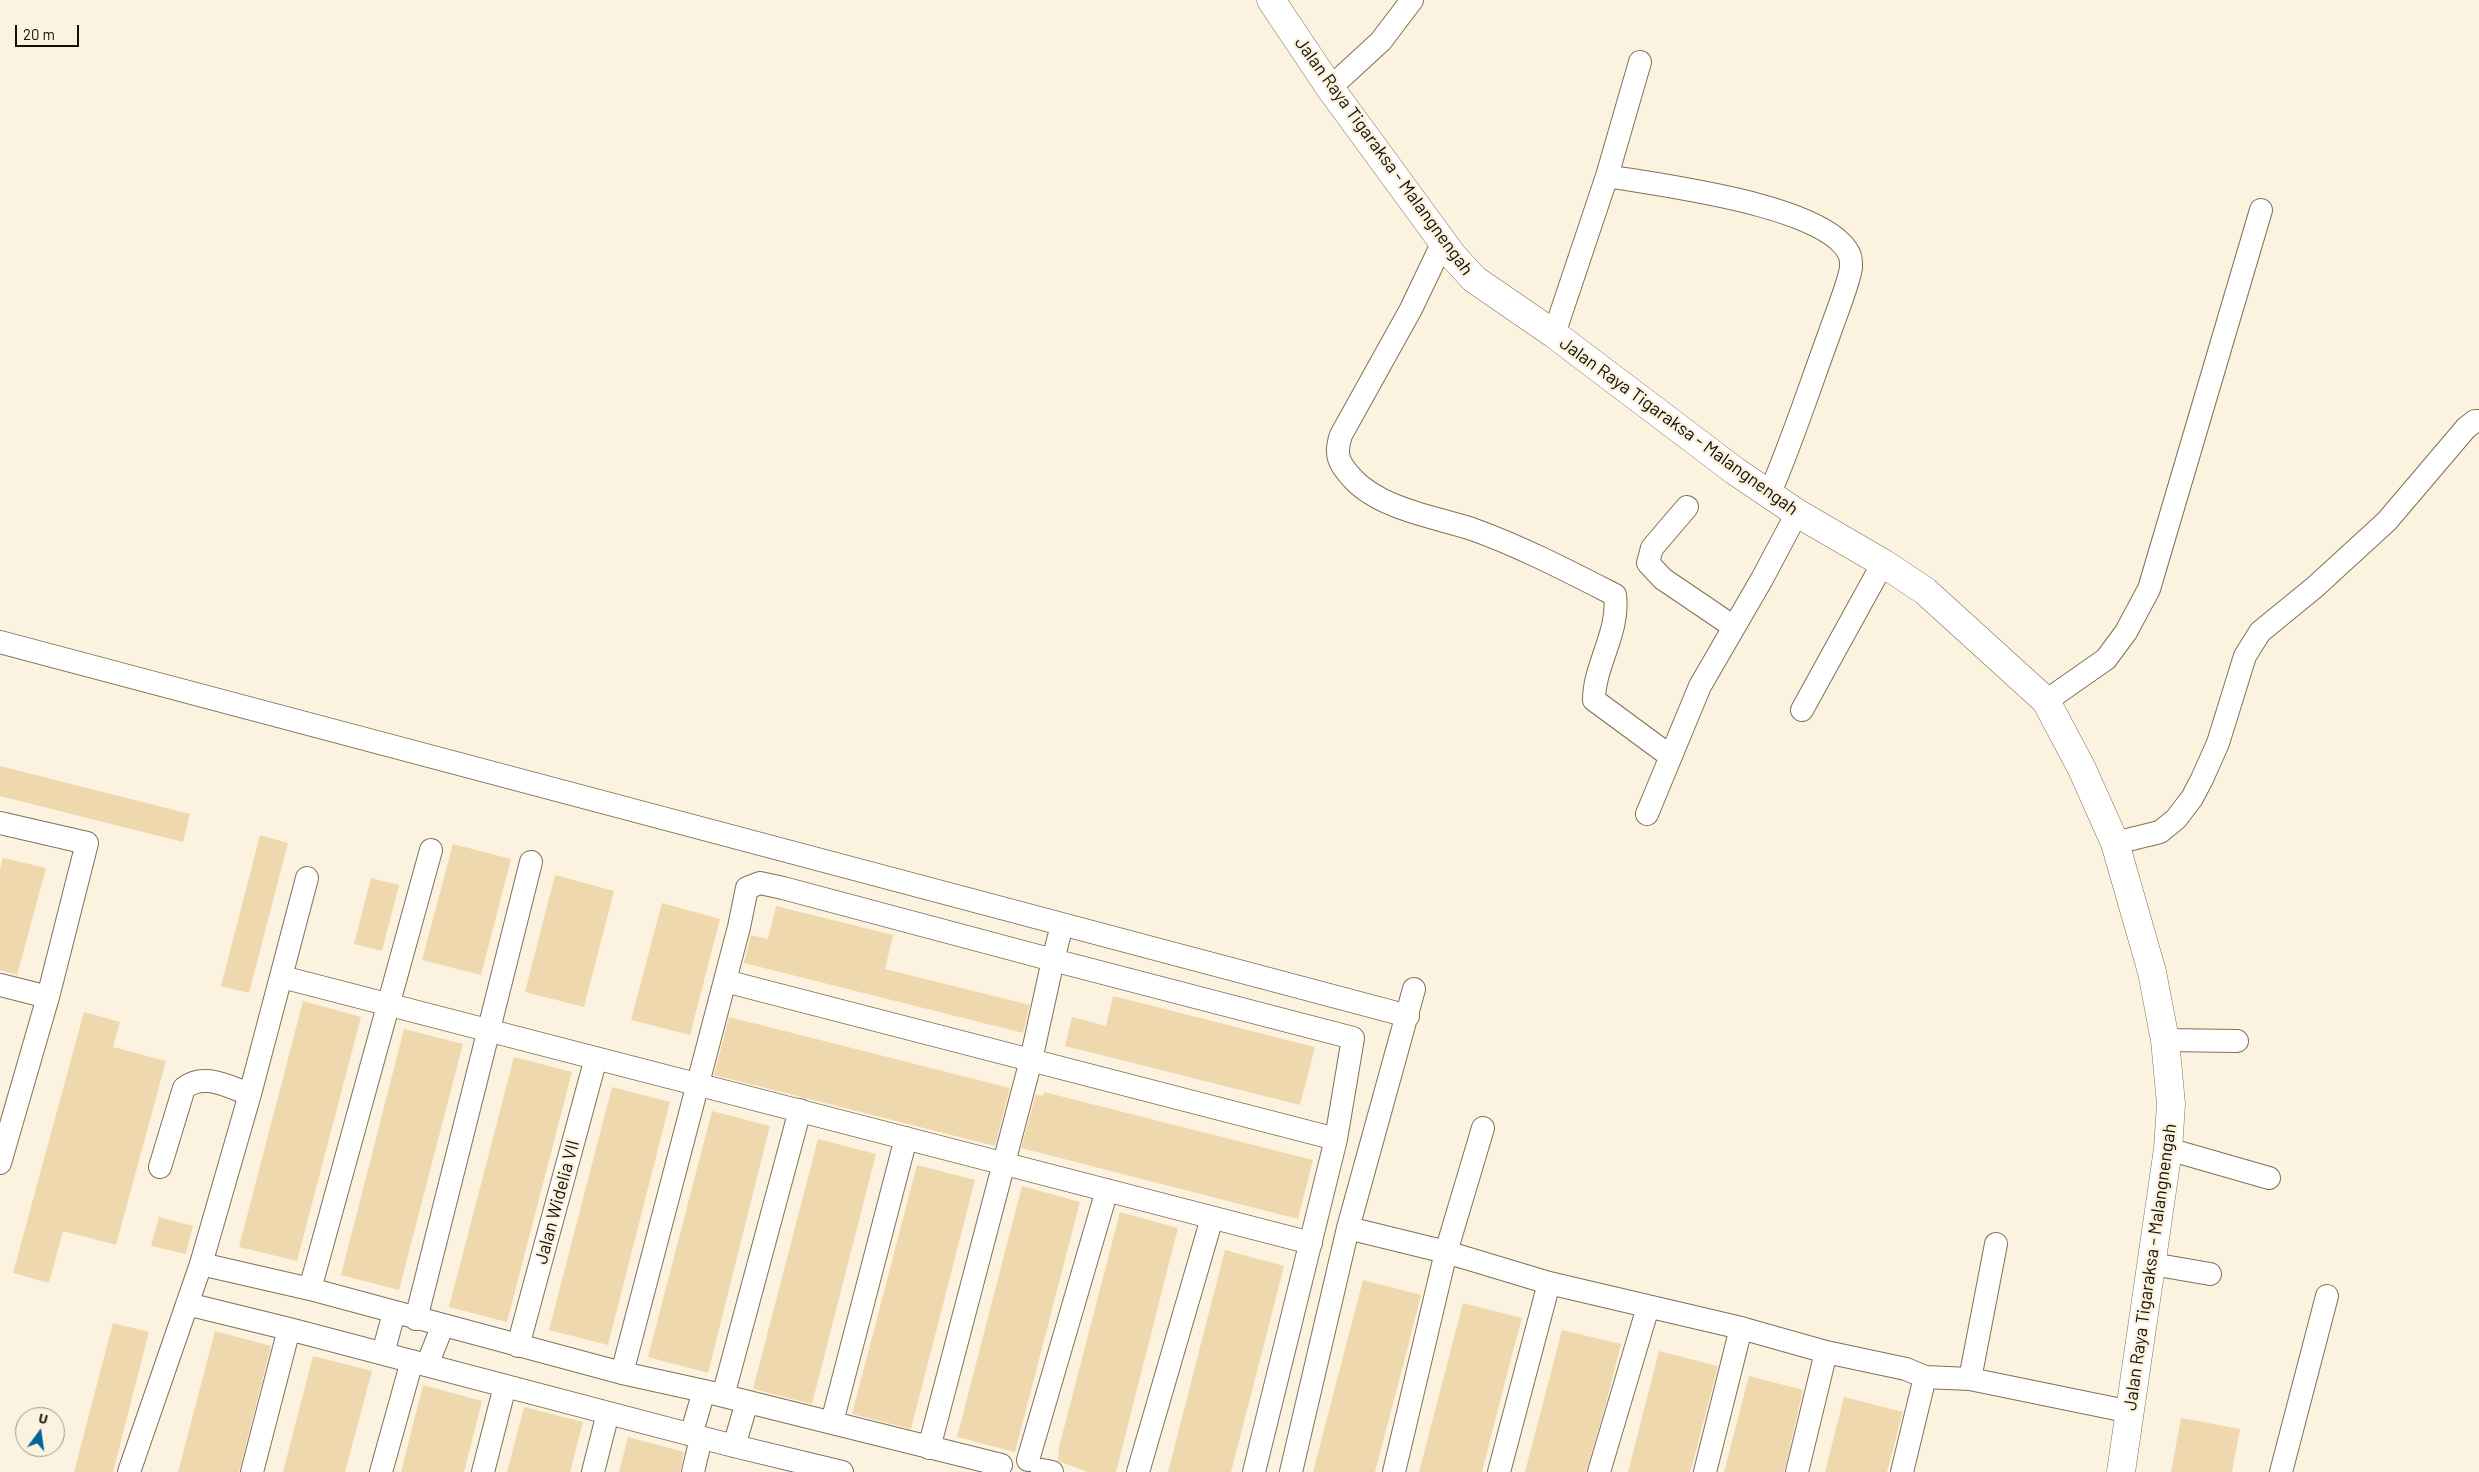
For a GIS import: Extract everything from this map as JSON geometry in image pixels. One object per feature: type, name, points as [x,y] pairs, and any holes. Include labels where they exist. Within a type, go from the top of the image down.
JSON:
[{"type":"main road","name":"Jalan Raya Tigaraksa - Malangnengah","points":[[1271,0],[1330,88],[1443,242],[1474,279],[1554,334],[1769,495],[1883,563],[1924,591],[2046,701],[2082,769],[2115,843],[2152,972],[2165,1040],[2171,1104],[2168,1149],[2121,1472]]},
{"type":"street","points":[[1330,88],[1381,41],[1412,0]]},
{"type":"street","points":[[1554,334],[1607,176],[1640,62]]},
{"type":"street","points":[[1607,176],[1747,201],[1778,210],[1839,240],[1850,255],[1851,268],[1840,303],[1784,461],[1769,495]]},
{"type":"street","points":[[2046,701],[2106,659],[2126,632],[2149,589],[2260,210]]},
{"type":"street","points":[[1443,242],[1411,309],[1341,435],[1337,446],[1339,460],[1354,480],[1373,494],[1412,512],[1472,529],[1542,557],[1615,595],[1616,606],[1611,635],[1594,690],[1594,700],[1670,756]]},
{"type":"street","points":[[2115,843],[2160,832],[2176,819],[2192,798],[2202,779],[2218,742],[2245,656],[2260,632],[2315,587],[2387,522],[2466,428],[2474,421],[2479,421]]},
{"type":"street","points":[[1687,507],[1652,548],[1648,563],[1663,579],[1734,627]]},
{"type":"street","points":[[1647,814],[1700,686],[1797,513]]},
{"type":"street","points":[[1802,710],[1883,563]]},
{"type":"street","points":[[0,642],[1062,926],[1408,1016]]},
{"type":"street","points":[[0,822],[87,844],[48,997],[0,1163]]},
{"type":"street","points":[[310,1289],[431,850]]},
{"type":"street","points":[[416,1319],[531,862]]},
{"type":"street","points":[[129,1472],[201,1264],[250,1094],[307,878]]},
{"type":"street","points":[[622,1373],[725,981],[747,888],[760,883],[1353,1038],[1336,1139],[1254,1472]]},
{"type":"street","points":[[929,1448],[1032,1060],[1062,926]]},
{"type":"street","points":[[282,977],[1311,1243]]},
{"type":"street","points":[[725,981],[1336,1139]]},
{"type":"street","points":[[0,985],[48,997]]},
{"type":"street","points":[[1290,1472],[1348,1228],[1414,989]]},
{"type":"street","points":[[2165,1040],[2237,1041]]},
{"type":"street","name":"Jalan Widelia VII","points":[[518,1346],[596,1058]]},
{"type":"street","points":[[160,1167],[181,1094],[189,1084],[204,1079],[250,1094]]},
{"type":"street","points":[[692,1472],[696,1436],[713,1393],[800,1110]]},
{"type":"street","points":[[1394,1472],[1446,1252],[1483,1128]]},
{"type":"street","points":[[832,1422],[906,1138]]},
{"type":"street","points":[[2168,1149],[2269,1178]]},
{"type":"street","points":[[201,1264],[310,1289],[622,1373],[832,1422],[999,1469],[1014,1460],[1041,1469],[1107,1190]]},
{"type":"street","points":[[1138,1472],[1212,1218]]},
{"type":"street","points":[[1348,1228],[1446,1252],[1549,1283],[1741,1328],[1826,1352],[1906,1369],[1925,1377],[1970,1378],[2131,1412]]},
{"type":"street","points":[[1970,1378],[1996,1244]]},
{"type":"street","points":[[2152,1264],[2210,1274]]},
{"type":"street","points":[[1499,1472],[1549,1283]]},
{"type":"street","points":[[2282,1472],[2327,1296]]},
{"type":"street","points":[[187,1304],[383,1353],[814,1469],[842,1472]]},
{"type":"street","points":[[1599,1472],[1648,1306]]},
{"type":"street","points":[[383,1353],[394,1313]]},
{"type":"street","points":[[381,1472],[420,1363],[442,1325]]},
{"type":"street","points":[[1705,1472],[1741,1328]]},
{"type":"street","points":[[252,1472],[289,1329]]},
{"type":"street","points":[[1797,1472],[1826,1352]]},
{"type":"street","points":[[1902,1472],[1925,1377]]},
{"type":"street","points":[[483,1472],[505,1386]]},
{"type":"street","points":[[734,1446],[747,1402]]},
{"type":"street","points":[[593,1472],[608,1413]]},
{"type":"building","points":[[0,766],[190,814],[183,842],[0,796]]},
{"type":"building","points":[[260,835],[288,843],[249,993],[221,986]]},
{"type":"building","points":[[453,844],[511,859],[481,975],[422,960]]},
{"type":"building","points":[[3,858],[46,868],[17,975],[0,970],[0,869]]},
{"type":"building","points":[[555,875],[614,891],[584,1007],[525,992]]},
{"type":"building","points":[[371,878],[399,885],[382,951],[354,944]]},
{"type":"building","points":[[662,903],[720,919],[690,1035],[631,1020]]},
{"type":"building","points":[[776,906],[893,935],[885,969],[1030,1005],[1023,1033],[744,963],[751,935],[768,939]]},
{"type":"building","points":[[1113,996],[1315,1047],[1300,1105],[1065,1046],[1072,1017],[1106,1026]]},
{"type":"building","points":[[303,1001],[361,1017],[297,1261],[239,1247]]},
{"type":"building","points":[[84,1012],[120,1022],[113,1047],[166,1061],[116,1245],[63,1231],[49,1283],[13,1273]]},
{"type":"building","points":[[729,1017],[1010,1088],[995,1146],[714,1075]]},
{"type":"building","points":[[404,1029],[463,1044],[399,1290],[341,1275]]},
{"type":"building","points":[[514,1057],[572,1072],[507,1322],[449,1307]]},
{"type":"building","points":[[612,1087],[670,1102],[608,1345],[549,1330]]},
{"type":"building","points":[[1044,1092],[1313,1160],[1298,1219],[1021,1148],[1036,1094],[1043,1096]]},
{"type":"building","points":[[712,1111],[770,1126],[708,1373],[648,1357]]},
{"type":"building","points":[[818,1139],[876,1154],[812,1404],[753,1389]]},
{"type":"building","points":[[917,1165],[975,1180],[911,1429],[852,1414]]},
{"type":"building","points":[[1022,1186],[1080,1202],[1015,1452],[957,1437]]},
{"type":"building","points":[[1120,1212],[1178,1228],[1116,1472],[1088,1472],[1058,1461],[1059,1447]]},
{"type":"building","points":[[159,1217],[193,1226],[186,1254],[151,1246]]},
{"type":"building","points":[[1225,1250],[1284,1266],[1267,1333],[1231,1472],[1168,1472]]},
{"type":"building","points":[[1363,1280],[1421,1295],[1404,1362],[1375,1472],[1313,1472]]},
{"type":"building","points":[[1463,1303],[1522,1318],[1482,1472],[1419,1472]]},
{"type":"building","points":[[113,1323],[149,1332],[113,1472],[74,1472]]},
{"type":"building","points":[[1562,1330],[1621,1344],[1605,1407],[1586,1472],[1525,1472]]},
{"type":"building","points":[[215,1331],[271,1346],[239,1472],[178,1472]]},
{"type":"building","points":[[1659,1351],[1718,1366],[1690,1472],[1628,1472]]},
{"type":"building","points":[[313,1356],[372,1371],[345,1472],[283,1472]]},
{"type":"building","points":[[1749,1376],[1803,1390],[1784,1472],[1724,1472]]},
{"type":"building","points":[[423,1385],[482,1401],[464,1472],[401,1472]]},
{"type":"building","points":[[1844,1397],[1903,1412],[1887,1472],[1825,1472]]},
{"type":"building","points":[[524,1407],[583,1422],[570,1472],[507,1472]]},
{"type":"building","points":[[2181,1418],[2240,1429],[2232,1472],[2171,1472]]},
{"type":"building","points":[[628,1437],[684,1452],[680,1472],[619,1472]]}]
